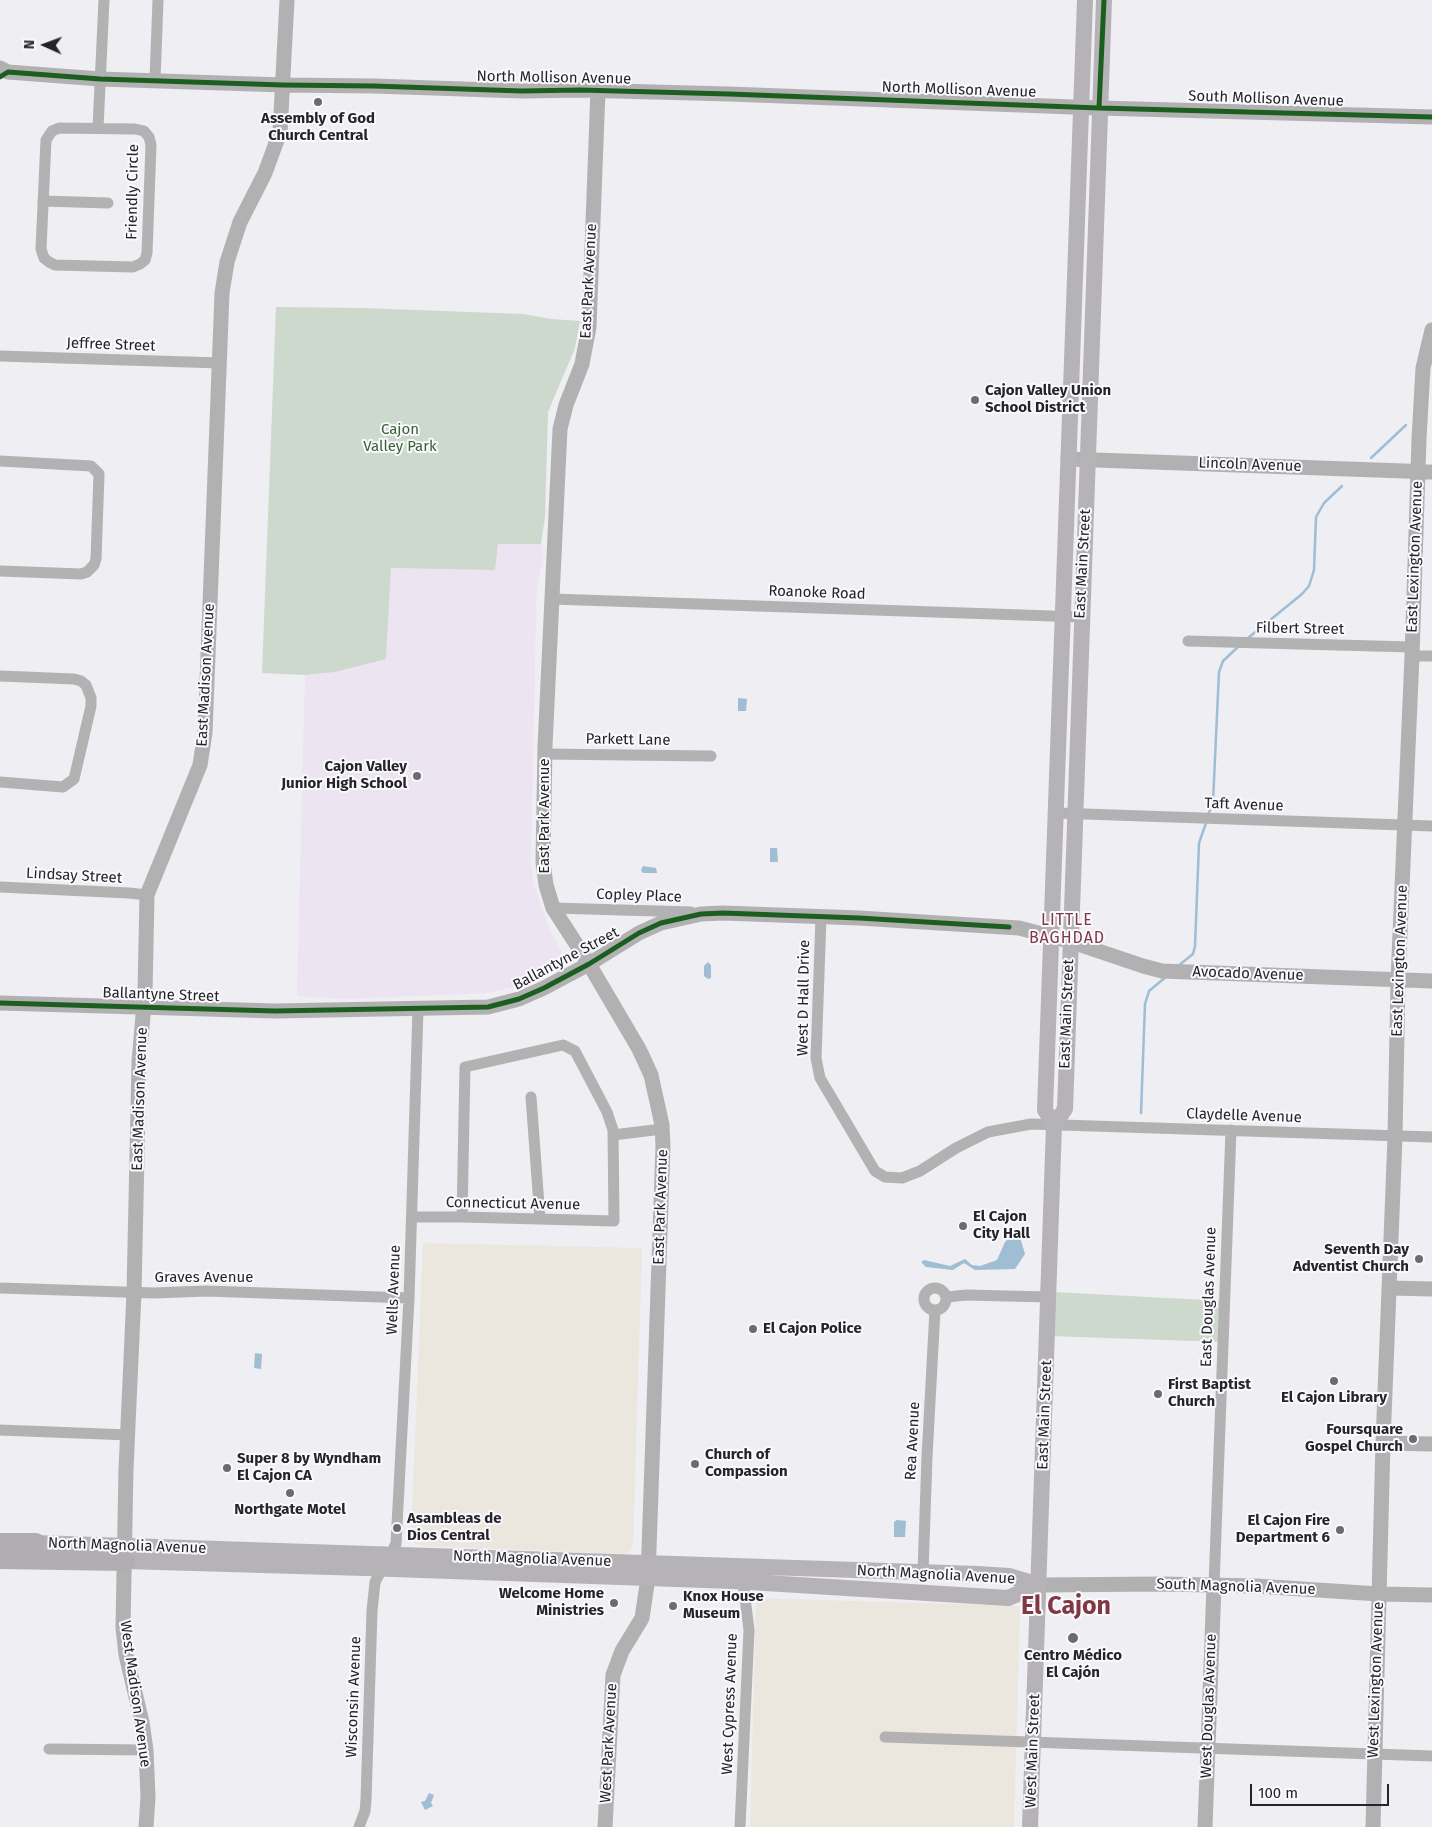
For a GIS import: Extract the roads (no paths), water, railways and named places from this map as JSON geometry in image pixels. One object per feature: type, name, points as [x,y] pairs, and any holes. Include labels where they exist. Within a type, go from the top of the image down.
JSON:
[{"type":"highway","name":"North Magnolia Avenue","points":[[2,1545],[36,1543]]},
{"type":"highway","name":"North Magnolia Avenue","points":[[2,1545],[125,1554]]},
{"type":"main road","name":"East Main Street","points":[[1054,1125],[1045,1110],[1085,0]]},
{"type":"main road","name":"East Main Street","points":[[1039,1585],[1054,1125],[1065,1109],[1104,0]]},
{"type":"main road","points":[[1073,345],[1092,346]]},
{"type":"main road","name":"North Magnolia Avenue","points":[[36,1543],[125,1554],[649,1571],[809,1569],[923,1572],[1010,1576],[1039,1585]]},
{"type":"main road","points":[[808,1587],[809,1569]]},
{"type":"main road","name":"North Magnolia Avenue","points":[[649,1571],[743,1582],[808,1587],[1008,1598],[1039,1585]]},
{"type":"main road","points":[[898,1592],[916,1585],[923,1572]]},
{"type":"main road","name":"West Main Street","points":[[1030,1827],[1039,1585]]},
{"type":"street","points":[[98,128],[104,0]]},
{"type":"street","points":[[155,80],[158,0]]},
{"type":"street","name":"East Madison Avenue","points":[[125,1554],[134,1293],[139,1062],[147,953],[147,896],[196,777],[200,765],[205,733],[222,293],[227,262],[240,222],[265,173],[280,132],[287,0]]},
{"type":"street","name":"North Mollison Avenue","points":[[3,72],[100,79],[522,91],[598,90],[1099,108]]},
{"type":"street","name":"East Park Avenue","points":[[598,90],[589,327],[582,364],[566,405],[560,429],[545,754],[543,862],[546,885],[553,908],[589,964],[639,1049],[651,1075],[662,1129],[649,1571]]},
{"type":"street","name":"South Mollison Avenue","points":[[1099,108],[1432,117]]},
{"type":"street","name":"Friendly Circle","points":[[59,128],[135,129],[144,131],[149,137],[151,145],[148,243],[145,260],[140,264],[133,267],[55,264],[49,262],[44,258],[41,249],[43,201],[46,140],[52,131],[59,128]]},
{"type":"street","points":[[43,201],[108,203]]},
{"type":"street","name":"East Lexington Avenue","points":[[1379,1594],[1404,825],[1412,651],[1425,471],[1423,368],[1432,330]]},
{"type":"street","name":"Jeffree Street","points":[[0,356],[220,363]]},
{"type":"street","name":"Lincoln Avenue","points":[[1068,459],[1425,471]]},
{"type":"street","points":[[0,461],[91,466],[99,474],[96,559],[94,565],[87,572],[81,574],[0,571]]},
{"type":"street","name":"Roanoke Road","points":[[552,600],[1081,616]]},
{"type":"street","name":"Filbert Street","points":[[1188,641],[1412,651],[1432,656]]},
{"type":"street","points":[[0,676],[74,679],[86,685],[91,698],[91,706],[74,779],[63,787],[0,782]]},
{"type":"street","name":"Parkett Lane","points":[[545,754],[711,756]]},
{"type":"street","name":"Taft Avenue","points":[[1056,813],[1432,826]]},
{"type":"street","name":"Lindsay Street","points":[[0,887],[129,893],[147,896]]},
{"type":"street","name":"Copley Place","points":[[553,908],[723,913]]},
{"type":"street","name":"Ballantyne Street","points":[[0,1003],[275,1012],[488,1007],[519,999],[589,964],[639,933],[661,923],[701,914],[723,913],[821,917],[1009,927],[1070,941]]},
{"type":"street","name":"West D Hall Drive","points":[[821,917],[816,1058],[820,1078],[875,1171],[884,1177],[902,1178],[920,1171],[956,1148],[988,1132],[1031,1124],[1054,1125]]},
{"type":"street","name":"Avocado Avenue","points":[[1070,941],[1162,971],[1432,981]]},
{"type":"street","name":"Wells Avenue","points":[[387,1561],[396,1544],[409,1298],[418,1010]]},
{"type":"street","points":[[462,1218],[465,1067],[563,1045],[575,1051],[607,1112],[613,1135],[662,1129]]},
{"type":"street","points":[[531,1097],[540,1219]]},
{"type":"street","name":"Claydelle Avenue","points":[[1054,1125],[1432,1137]]},
{"type":"street","name":"East Douglas Avenue","points":[[1214,1586],[1231,1130]]},
{"type":"street","name":"Connecticut Avenue","points":[[412,1217],[614,1221],[613,1135]]},
{"type":"street","points":[[937,1287],[944,1290],[947,1297],[943,1308],[935,1310],[925,1304],[924,1297],[927,1291],[937,1287]]},
{"type":"street","name":"Graves Avenue","points":[[0,1288],[134,1293],[206,1291],[409,1298]]},
{"type":"street","points":[[1390,1288],[1432,1289]]},
{"type":"street","points":[[947,1297],[966,1295],[1048,1297]]},
{"type":"street","name":"Rea Avenue","points":[[923,1572],[935,1310]]},
{"type":"street","points":[[0,1430],[129,1435]]},
{"type":"street","points":[[1383,1443],[1432,1444]]},
{"type":"street","name":"West Madison Avenue","points":[[125,1554],[123,1626],[126,1655],[142,1722],[146,1750],[148,1797],[146,1827]]},
{"type":"street","name":"Wisconsin Avenue","points":[[359,1827],[365,1811],[366,1800],[372,1610],[375,1582],[387,1561]]},
{"type":"street","name":"West Park Avenue","points":[[605,1827],[613,1675],[622,1651],[642,1618],[649,1571]]},
{"type":"street","name":"West Cypress Avenue","points":[[740,1827],[749,1630],[743,1582]]},
{"type":"street","name":"South Magnolia Avenue","points":[[1039,1585],[1266,1587],[1379,1594],[1432,1595]]},
{"type":"street","name":"West Douglas Avenue","points":[[1205,1827],[1214,1586]]},
{"type":"street","name":"West Lexington Avenue","points":[[1373,1827],[1374,1753],[1378,1692],[1379,1594]]},
{"type":"street","points":[[885,1737],[1432,1756]]},
{"type":"street","points":[[49,1749],[146,1750]]},
{"type":"water","points":[[738,698],[747,699],[746,711],[738,711]]},
{"type":"water","points":[[770,848],[777,848],[778,862],[770,862]]},
{"type":"water","points":[[643,866],[656,868],[657,873],[643,873],[641,870]]},
{"type":"water","points":[[708,962],[711,965],[711,978],[708,979],[704,976],[704,966]]},
{"type":"water","points":[[1012,1235],[1020,1237],[1025,1254],[1015,1269],[975,1270],[964,1263],[953,1270],[926,1267],[921,1262],[924,1260],[950,1266],[965,1259],[972,1265],[980,1266],[997,1260],[1005,1242]]},
{"type":"water","points":[[255,1353],[262,1354],[261,1369],[254,1368]]},
{"type":"water","points":[[897,1520],[906,1521],[905,1537],[894,1537],[894,1522]]},
{"type":"water","points":[[429,1793],[434,1795],[431,1803],[433,1806],[425,1810],[421,1802],[425,1801]]},
{"type":"waterway","points":[[1371,458],[1406,425]]},
{"type":"waterway","points":[[1248,638],[1302,594],[1309,586],[1314,570],[1316,517],[1324,503],[1342,486]]},
{"type":"waterway","points":[[1208,815],[1213,802],[1219,672],[1223,661],[1238,647]]},
{"type":"waterway","points":[[1178,966],[1193,954],[1195,946],[1199,843],[1206,823]]},
{"type":"waterway","points":[[1141,1113],[1145,1004],[1149,991],[1167,976]]},
{"type":"place","name":"Assembly of God Church Central","points":[[318,102]]},
{"type":"place","name":"Cajon Valley Union School District","points":[[975,400]]},
{"type":"place","name":"Cajon Valley Junior High School","points":[[417,776]]},
{"type":"place","name":"El Cajon City Hall","points":[[963,1226]]},
{"type":"place","name":"Seventh Day Adventist Church","points":[[1419,1259]]},
{"type":"place","name":"El Cajon Police","points":[[753,1329]]},
{"type":"place","name":"El Cajon Library","points":[[1334,1381]]},
{"type":"place","name":"First Baptist Church","points":[[1158,1394]]},
{"type":"place","name":"Foursquare Gospel Church","points":[[1413,1439]]},
{"type":"place","name":"Church of Compassion","points":[[695,1464]]},
{"type":"place","name":"Super 8 by Wyndham El Cajon CA","points":[[227,1468]]},
{"type":"place","name":"Northgate Motel","points":[[290,1493]]},
{"type":"place","name":"Asambleas de Dios Central","points":[[397,1528]]},
{"type":"place","name":"El Cajon Fire Department 6","points":[[1340,1530]]},
{"type":"place","name":"Welcome Home Ministries","points":[[614,1603]]},
{"type":"place","name":"Knox House Museum","points":[[673,1606]]},
{"type":"place","name":"Centro Médico El Cajón","points":[[1073,1638]]},
{"type":"district","name":"LITTLE BAGHDAD","points":[[1067,930]]},
{"type":"district","name":"El Cajon","points":[[1066,1607]]},
{"type":"park label","name":"Cajon Valley Park","points":[[400,438]]}]
